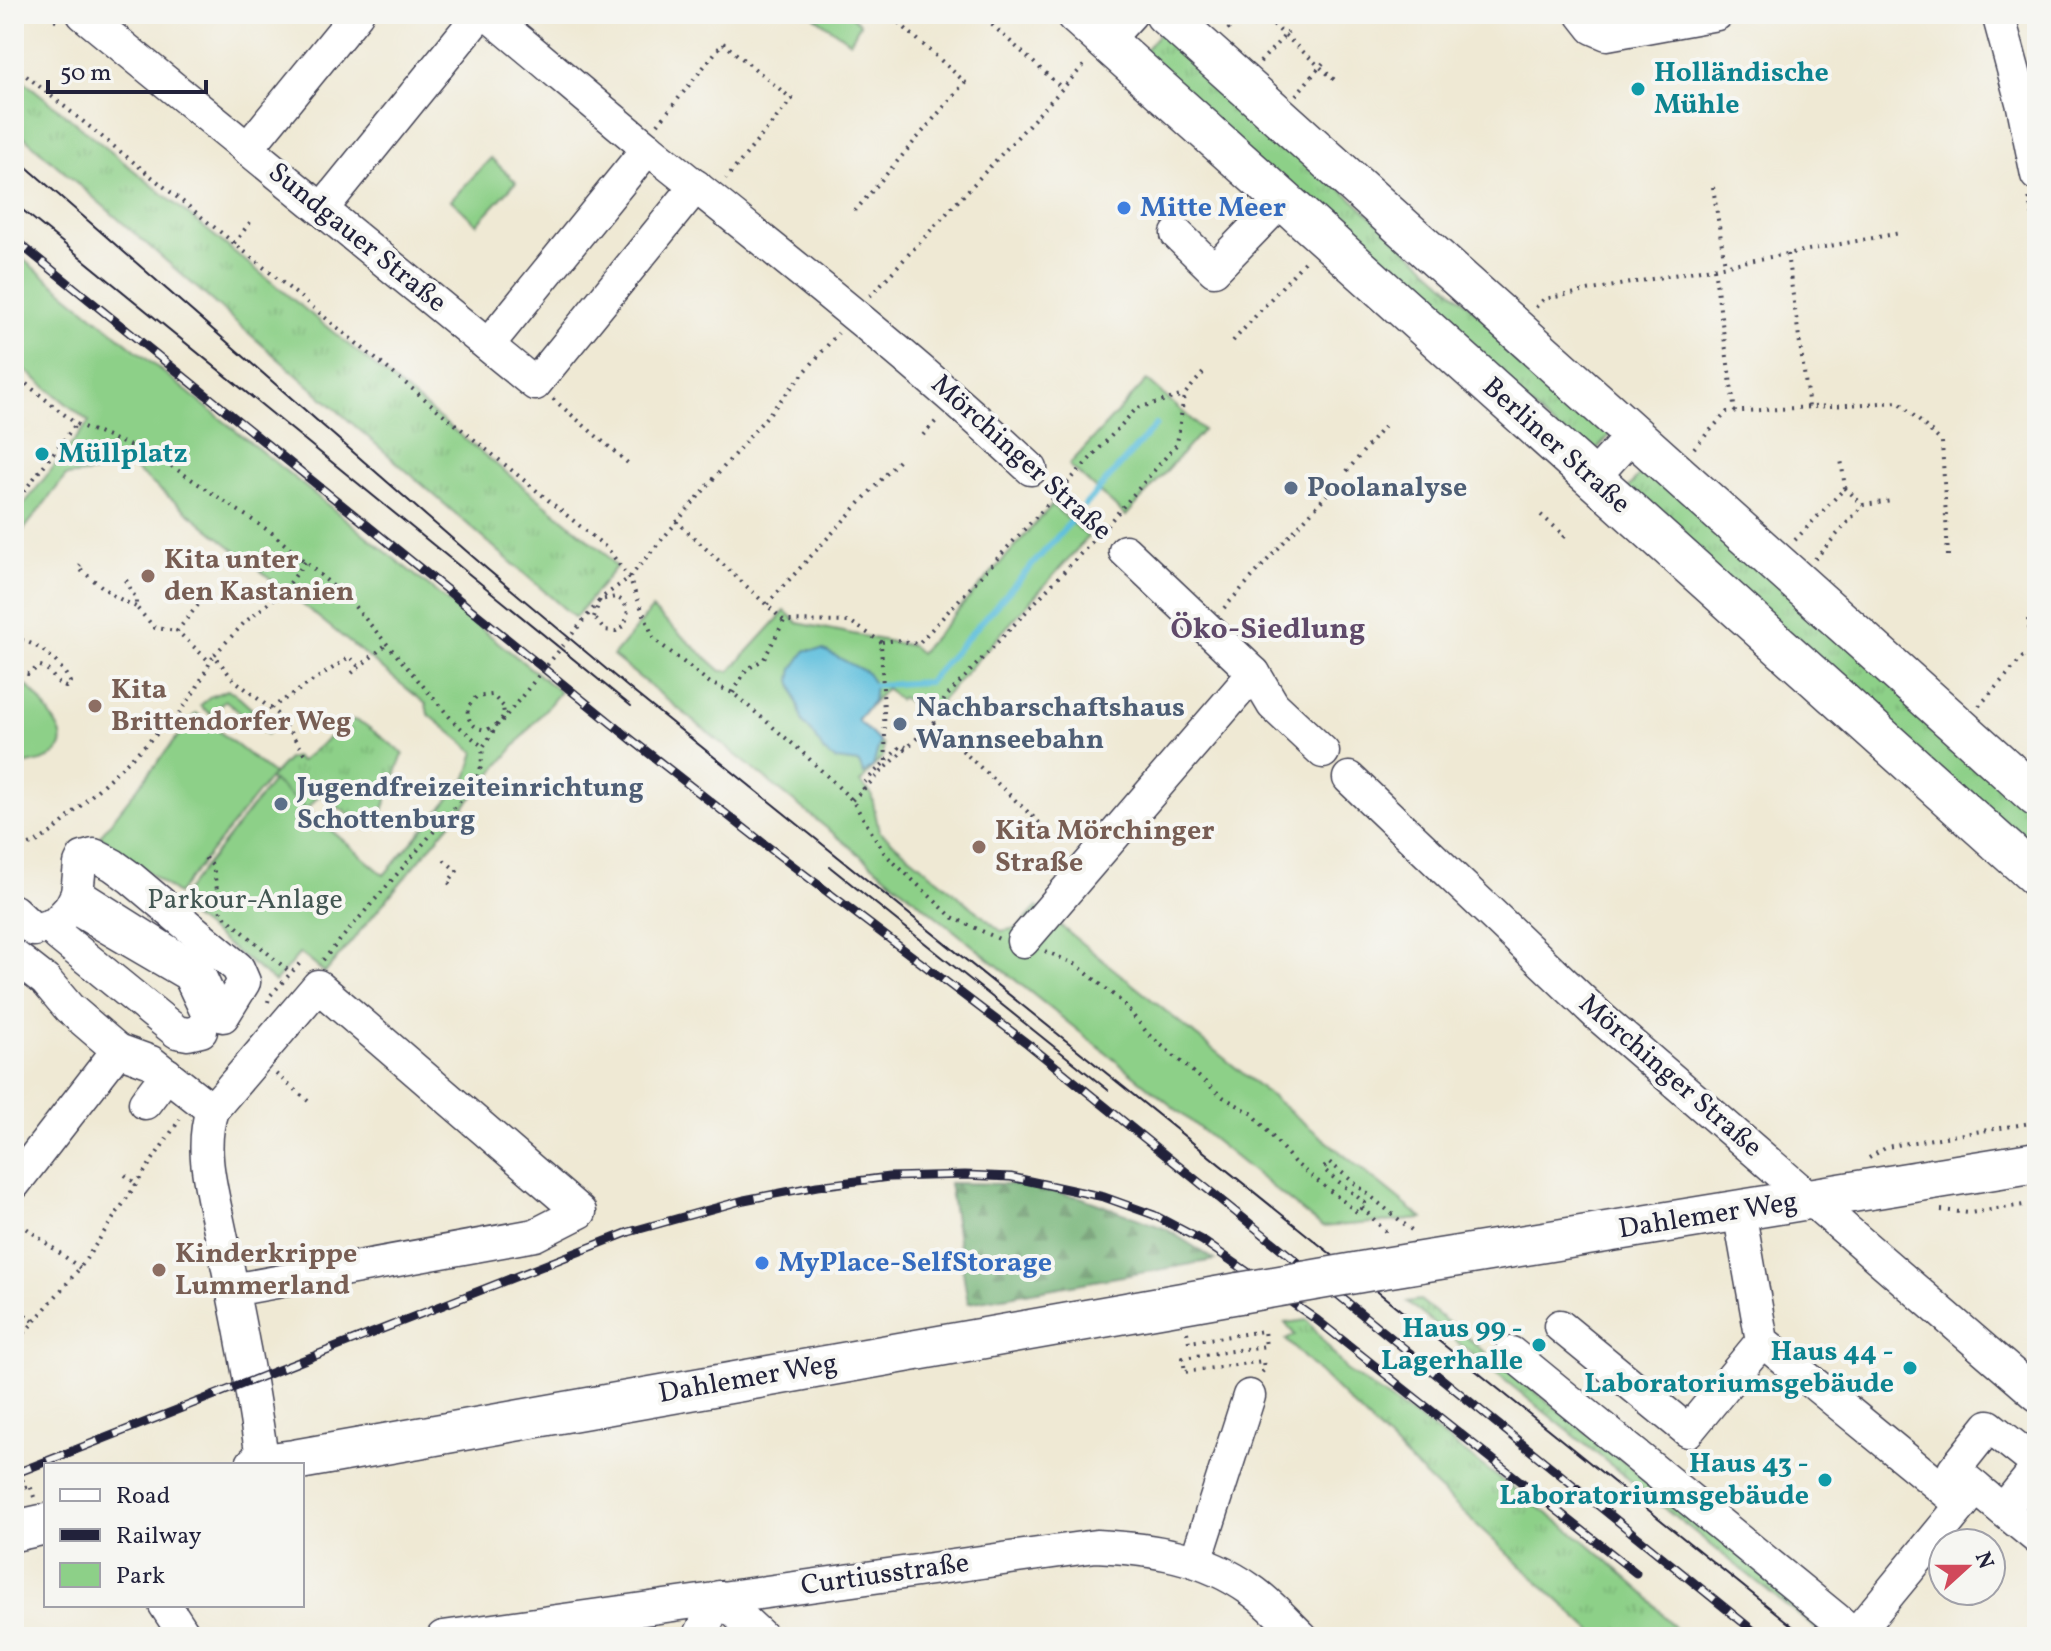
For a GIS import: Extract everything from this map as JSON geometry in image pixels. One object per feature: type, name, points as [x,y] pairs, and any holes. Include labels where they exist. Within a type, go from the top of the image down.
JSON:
[{"type":"main road","name":"Berliner Straße","points":[[1076,14],[1118,28],[1282,200],[2037,877]]},
{"type":"main road","points":[[1165,14],[2037,797]]},
{"type":"main road","name":"Dahlemer Weg","points":[[269,1463],[1239,1293],[1381,1250],[1739,1211],[2037,1162]]},
{"type":"street","points":[[247,149],[357,14]]},
{"type":"street","points":[[322,209],[480,14]]},
{"type":"street","name":"Mörchinger Straße","points":[[487,14],[653,136],[711,183],[1031,469]]},
{"type":"street","points":[[1582,14],[1593,28],[1607,34],[1717,14]]},
{"type":"street","points":[[1998,14],[2030,105],[2037,175]]},
{"type":"street","name":"Sundgauer Straße","points":[[89,16],[535,384]]},
{"type":"street","points":[[488,345],[653,136]]},
{"type":"street","points":[[535,384],[711,183]]},
{"type":"street","points":[[1177,234],[1214,270],[1282,200]]},
{"type":"street","points":[[1593,478],[1632,435]]},
{"type":"street","name":"Mörchinger Straße","points":[[1114,541],[1208,626],[1254,673],[1273,705],[1323,752]]},
{"type":"street","points":[[1023,941],[1254,673]]},
{"type":"street","name":"Mörchinger Straße","points":[[1349,778],[1601,1018],[2037,1395]]},
{"type":"street","points":[[94,855],[131,878],[238,968],[244,982],[212,1019],[188,1034],[177,1032],[54,931],[68,908],[83,858],[94,855]]},
{"type":"street","points":[[88,960],[131,878]]},
{"type":"street","points":[[14,911],[34,930],[68,908]]},
{"type":"street","points":[[68,908],[109,921],[197,970],[212,1019]]},
{"type":"street","points":[[124,989],[173,916]]},
{"type":"street","points":[[14,956],[46,981],[69,1008],[118,1050],[151,1062],[203,1103],[205,1145],[249,1373],[263,1463]]},
{"type":"street","points":[[203,1103],[257,1058],[304,979],[580,1212],[535,1235],[232,1290]]},
{"type":"street","points":[[14,1184],[118,1050]]},
{"type":"street","points":[[145,1103],[167,1074]]},
{"type":"street","points":[[1739,1211],[1762,1341],[1969,1496],[2003,1510],[2037,1538]]},
{"type":"street","points":[[1560,1326],[1688,1431],[1762,1341]]},
{"type":"street","points":[[1511,1353],[1856,1636],[1969,1496]]},
{"type":"street","points":[[1595,1422],[1627,1382]]},
{"type":"street","points":[[1196,1561],[1249,1396]]},
{"type":"street","points":[[1969,1496],[1954,1470],[1989,1426],[2037,1466],[2003,1510]]},
{"type":"street","name":"Curtiusstraße","points":[[443,1637],[1096,1546],[1146,1549],[1196,1561],[1253,1591],[1302,1637]]},
{"type":"street","points":[[699,1637],[719,1597],[762,1637]]},
{"type":"street","points":[[166,1607],[186,1637]]},
{"type":"path","points":[[855,211],[965,82],[889,14]]},
{"type":"path","points":[[980,14],[1063,89]]},
{"type":"path","points":[[1226,32],[1242,14]]},
{"type":"path","points":[[1261,14],[1338,83]]},
{"type":"path","points":[[1260,62],[1286,34]]},
{"type":"path","points":[[653,136],[723,43],[792,99],[711,183]]},
{"type":"path","points":[[1296,95],[1321,65]]},
{"type":"path","points":[[14,66],[608,549],[629,578],[654,639],[710,683],[733,693],[852,800],[885,854],[952,917],[990,937],[1009,942],[1023,941],[1077,965],[1122,1002],[1149,1035],[1223,1097],[1253,1114],[1294,1162],[1358,1213],[1365,1203],[1323,1169],[1329,1162],[1414,1230]]},
{"type":"path","points":[[1713,187],[1725,265]]},
{"type":"path","points":[[234,243],[252,220]]},
{"type":"path","points":[[1534,309],[1544,299],[1900,233]]},
{"type":"path","points":[[1233,341],[1325,238]]},
{"type":"path","points":[[1787,254],[1809,407]]},
{"type":"path","points":[[1714,268],[1735,412]]},
{"type":"path","points":[[852,800],[933,723],[945,698],[1114,541],[1177,444],[1184,395],[1203,373]]},
{"type":"path","points":[[14,374],[76,424],[158,457],[272,533],[350,601],[454,722],[483,747]]},
{"type":"path","points":[[535,384],[629,464]]},
{"type":"path","points":[[676,521],[784,621],[851,622],[881,642],[897,640],[918,644],[1137,408],[1184,395]]},
{"type":"path","points":[[1692,451],[1727,412],[1899,402],[1942,442],[1948,556]]},
{"type":"path","points":[[1347,471],[1387,423]]},
{"type":"path","points":[[14,504],[76,424]]},
{"type":"path","points":[[767,604],[901,458]]},
{"type":"path","points":[[1841,459],[1845,488],[1863,505]]},
{"type":"path","name":"Mörchinger Straße","points":[[1031,469],[1114,541]]},
{"type":"path","points":[[1208,626],[1333,488]]},
{"type":"path","points":[[1793,542],[1845,488]]},
{"type":"path","points":[[1814,560],[1863,505],[1892,501]]},
{"type":"path","points":[[1541,515],[1565,536],[1560,542]]},
{"type":"path","points":[[14,850],[35,843],[72,816],[180,712],[214,655],[238,626],[285,590],[305,562]]},
{"type":"path","points":[[81,565],[78,568],[114,596],[136,607],[155,628],[177,631],[210,662]]},
{"type":"path","points":[[205,858],[213,866],[221,913],[304,979],[473,786],[481,767],[483,747],[500,723],[504,715],[503,706],[492,695],[476,697],[468,707],[470,722],[481,730],[487,730],[501,722],[600,600],[616,597],[623,601],[628,610],[625,625],[616,631],[604,630],[594,617],[600,599],[629,578]]},
{"type":"path","points":[[126,580],[136,599],[136,607]]},
{"type":"path","points":[[177,631],[198,605]]},
{"type":"path","points":[[1978,708],[2023,657],[2035,656],[2028,619]]},
{"type":"path","points":[[733,693],[746,670],[764,659],[784,621]]},
{"type":"path","points":[[14,638],[38,647],[65,672],[70,682],[66,687],[60,685],[49,671],[40,666],[28,674],[14,671]]},
{"type":"path","points":[[881,642],[886,761]]},
{"type":"path","points":[[352,673],[388,643]]},
{"type":"path","points":[[214,655],[232,678],[271,708],[307,756]]},
{"type":"path","points":[[271,708],[350,657],[359,667]]},
{"type":"path","points":[[933,723],[1046,829]]},
{"type":"path","points":[[864,789],[862,785],[902,745],[906,747]]},
{"type":"path","points":[[444,860],[457,871],[448,882],[451,885]]},
{"type":"path","points":[[257,1058],[308,1101]]},
{"type":"path","points":[[14,1345],[80,1268],[135,1183],[203,1103]]},
{"type":"path","points":[[1861,1163],[1887,1147],[2037,1122]]},
{"type":"path","points":[[125,1175],[135,1183]]},
{"type":"path","points":[[1362,1207],[1381,1250]]},
{"type":"path","points":[[14,1219],[80,1268]]},
{"type":"path","points":[[19,1310],[33,1321]]},
{"type":"path","points":[[1187,1332],[1189,1342],[1264,1331],[1266,1346],[1183,1358],[1185,1372],[1263,1361],[1264,1370],[1247,1385],[1249,1396]]},
{"type":"path","points":[[14,1457],[25,1487],[30,1485],[32,1519]]},
{"type":"green space","points":[[811,14],[849,14],[860,24],[850,42]]},
{"type":"green space","points":[[1164,28],[1611,434],[1589,458],[1138,58]]},
{"type":"green space","points":[[14,73],[604,552],[616,567],[575,618],[14,128]]},
{"type":"green space","points":[[491,158],[516,182],[477,224],[451,200]]},
{"type":"green space","name":"Parkour-Anlage","points":[[14,252],[560,692],[325,973],[300,953],[275,982],[175,904],[273,781],[384,875],[467,778],[475,752],[428,714],[426,704],[133,468],[66,476],[14,542],[14,517],[89,422],[14,361]]},
{"type":"green space","points":[[1147,380],[1203,430],[1126,516],[1069,465]]},
{"type":"green space","points":[[1649,464],[2037,811],[2037,864],[1623,494]]},
{"type":"green space","points":[[1052,505],[1088,537],[936,706],[921,706],[917,710],[886,688],[857,720],[883,745],[883,756],[860,783],[871,793],[879,831],[1001,931],[1018,928],[1037,907],[1423,1219],[1322,1227],[613,656],[652,609],[721,671],[730,671],[785,611],[798,623],[912,646],[920,653]]},
{"type":"green space","points":[[14,676],[43,704],[60,731],[61,743],[58,750],[46,759],[14,766]]},
{"type":"green space","points":[[227,690],[254,711],[258,709],[273,726],[267,734],[225,700],[210,714],[200,706],[209,697]]},
{"type":"green space","points":[[196,713],[273,774],[177,894],[100,836]]},
{"type":"green space","points":[[355,720],[403,753],[382,813],[370,830],[320,794],[307,809],[269,779],[288,759],[295,757],[300,762],[349,721]]},
{"type":"green space","points":[[949,1183],[1011,1184],[1080,1197],[1166,1229],[1215,1260],[968,1303]]},
{"type":"green space","points":[[1420,1300],[1844,1637],[1826,1637],[1407,1302]]},
{"type":"green space","points":[[1307,1320],[1346,1370],[1426,1424],[1586,1542],[1647,1596],[1682,1637],[1598,1637],[1436,1487],[1286,1340],[1295,1335],[1285,1323]]},
{"type":"water","points":[[806,650],[824,650],[866,672],[875,685],[873,701],[857,720],[880,742],[873,766],[864,774],[859,763],[836,760],[824,752],[803,723],[791,680],[793,669]]},
{"type":"waterway","points":[[1085,505],[1156,425]]},
{"type":"waterway","points":[[875,685],[928,682],[1075,517]]},
{"type":"tram line","points":[[14,156],[487,569],[636,694],[1806,1637]]},
{"type":"tram line","points":[[14,203],[631,706]]},
{"type":"tram line","points":[[830,867],[1108,1090]]},
{"type":"railway","points":[[14,239],[632,740],[1028,1044],[1761,1637]]},
{"type":"railway","points":[[14,1474],[629,1232],[744,1200],[817,1186],[889,1177],[1011,1177],[1104,1197],[1154,1215],[1203,1241],[1317,1320],[1636,1573]]},
{"type":"place","name":"Holländische Mühle","points":[[1638,89]]},
{"type":"place","name":"Mitte Meer","points":[[1124,208]]},
{"type":"place","name":"Müllplatz","points":[[42,454]]},
{"type":"place","name":"Poolanalyse","points":[[1291,488]]},
{"type":"place","name":"Kita unter den Kastanien","points":[[148,576]]},
{"type":"place","name":"Kita Brittendorfer Weg","points":[[95,706]]},
{"type":"place","name":"Nachbarschaftshaus Wannseebahn","points":[[900,724]]},
{"type":"place","name":"Jugendfreizeiteinrichtung Schottenburg","points":[[281,804]]},
{"type":"place","name":"Kita Mörchinger Straße","points":[[979,847]]},
{"type":"place","name":"MyPlace-SelfStorage","points":[[762,1263]]},
{"type":"place","name":"Kinderkrippe Lummerland","points":[[159,1270]]},
{"type":"place","name":"Haus 99 - Lagerhalle","points":[[1539,1345]]},
{"type":"place","name":"Haus 44 - Laboratoriumsgebäude","points":[[1910,1368]]},
{"type":"place","name":"Haus 43 - Laboratoriumsgebäude","points":[[1825,1480]]},
{"type":"district","name":"Öko-Siedlung","points":[[1268,630]]}]
